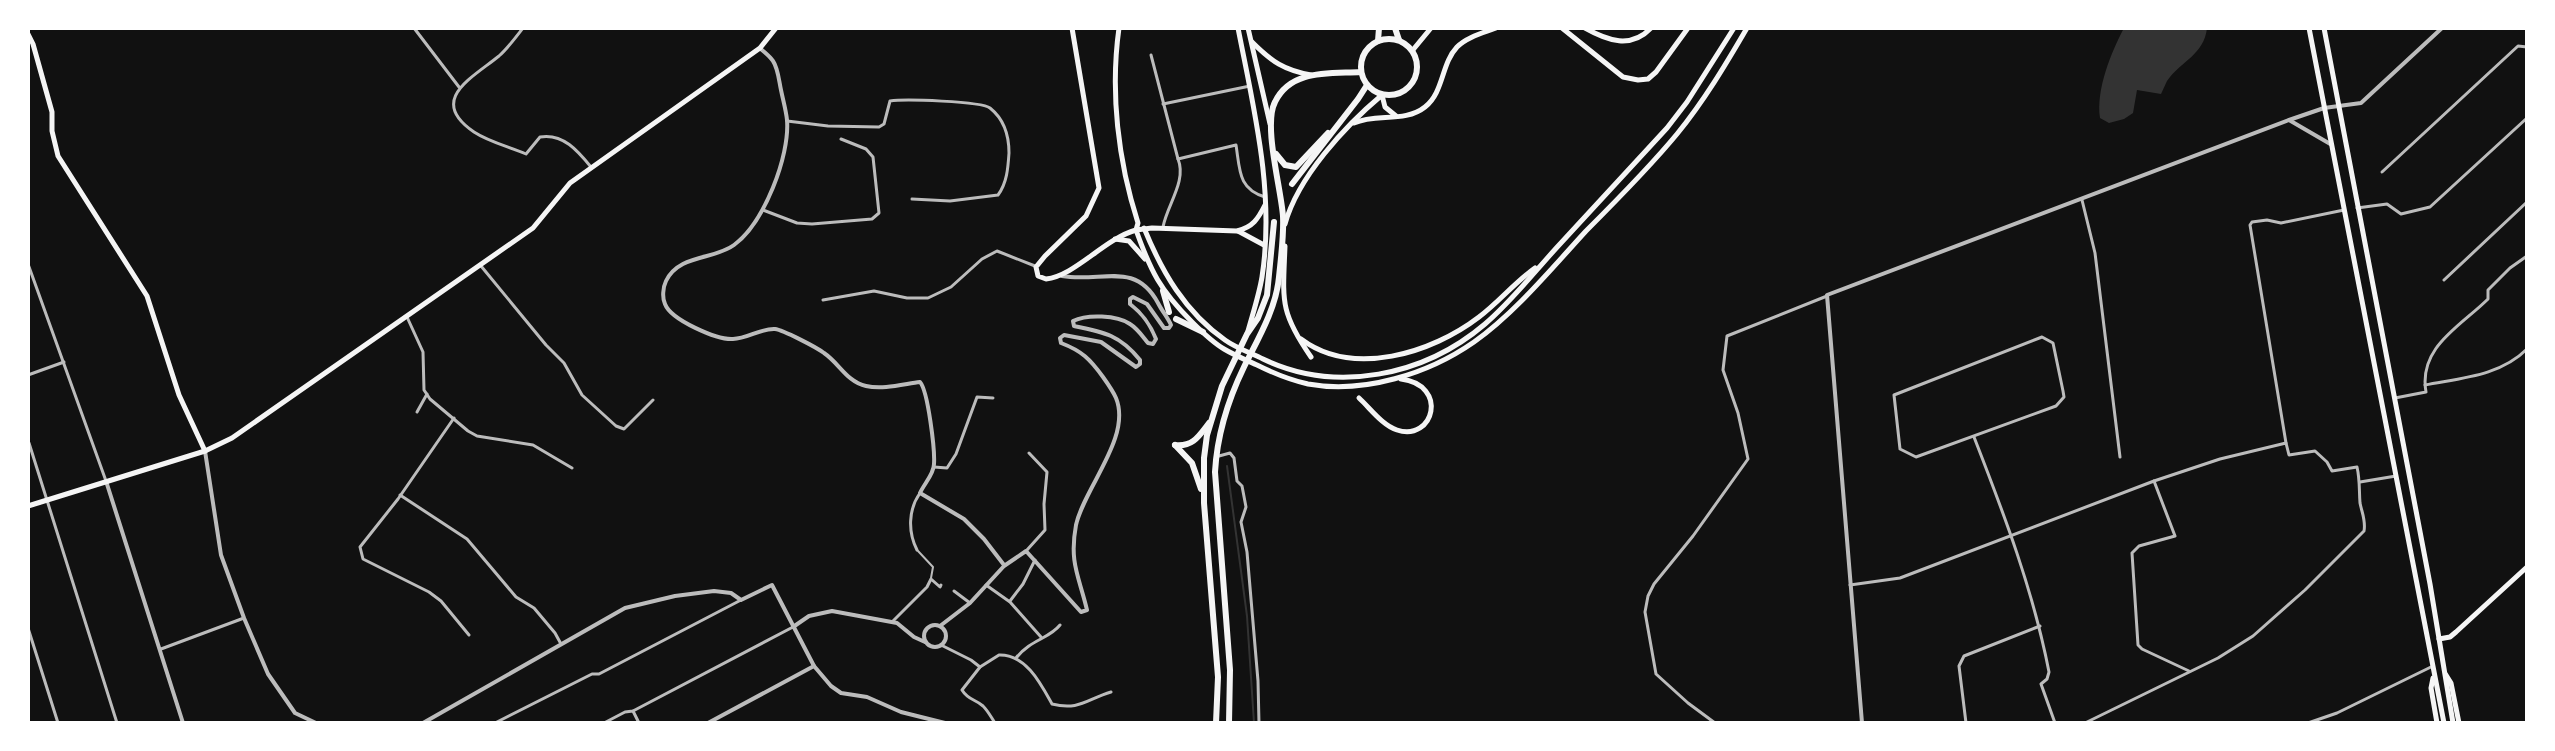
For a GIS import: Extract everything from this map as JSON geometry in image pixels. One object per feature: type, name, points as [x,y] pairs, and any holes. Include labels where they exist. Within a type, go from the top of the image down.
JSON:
[{"type":"highway","points":[[1378,41],[1379,28]]},
{"type":"highway","points":[[1395,28],[1399,40],[1412,51],[1417,66],[1411,85],[1398,94],[1382,95],[1367,85],[1361,72],[1361,61],[1365,52],[1378,41],[1399,40]]},
{"type":"highway","points":[[1229,723],[1230,686],[1216,458],[1227,410],[1276,294],[1283,229],[1280,184],[1270,124],[1274,102],[1285,87],[1297,79],[1361,72]]},
{"type":"highway","points":[[1292,184],[1367,85]]},
{"type":"highway","points":[[1275,150],[1285,165],[1296,167],[1324,136],[1335,129]]},
{"type":"highway","points":[[1216,723],[1218,677],[1204,499],[1204,458],[1211,420],[1222,386],[1267,295],[1274,222]]},
{"type":"highway","points":[[1163,291],[1169,312]]},
{"type":"highway","points":[[1176,319],[1203,332]]},
{"type":"highway","points":[[1204,499],[1192,463],[1175,445],[1184,446],[1193,442],[1211,420]]},
{"type":"main road","points":[[28,506],[205,451],[232,438],[533,228],[570,183],[760,48],[776,28]]},
{"type":"main road","points":[[1072,28],[1099,188],[1086,216],[1036,267],[1040,278],[1051,279],[1060,275],[1115,239],[1144,228],[1237,231],[1248,228],[1256,222],[1265,205]]},
{"type":"main road","points":[[1119,28],[1116,97],[1121,153],[1138,223],[1136,230],[1163,291],[1223,349],[1286,378],[1323,385],[1373,384],[1396,378],[1442,361],[1474,342],[1496,324],[1676,136],[1747,28]]},
{"type":"main road","points":[[1238,28],[1264,168],[1265,197],[1262,276],[1247,334]]},
{"type":"main road","points":[[1248,28],[1270,124]]},
{"type":"main road","points":[[1412,51],[1431,28]]},
{"type":"main road","points":[[1349,125],[1365,117],[1412,114],[1426,106],[1439,90],[1451,55],[1459,45],[1496,28]]},
{"type":"main road","points":[[1585,28],[1607,39],[1623,42],[1638,39],[1651,28]]},
{"type":"main road","points":[[1562,29],[1623,77],[1638,80],[1648,79],[1656,72],[1688,28]]},
{"type":"main road","points":[[1138,223],[1144,228],[1170,284],[1226,341],[1269,362],[1308,376],[1362,377],[1395,371],[1468,337],[1495,315],[1667,128],[1734,28]]},
{"type":"main road","points":[[2309,28],[2444,723]]},
{"type":"main road","points":[[2324,28],[2430,584],[2453,723]]},
{"type":"main road","points":[[28,34],[52,112],[52,131],[58,156],[147,296],[179,395],[205,451]]},
{"type":"main road","points":[[1251,40],[1283,68],[1312,75]]},
{"type":"main road","points":[[1311,357],[1287,318],[1283,299],[1283,229],[1290,205],[1298,190],[1349,125],[1382,95],[1385,107],[1396,116]]},
{"type":"main road","points":[[1237,231],[1264,245]]},
{"type":"main road","points":[[1115,239],[1129,241],[1148,261]]},
{"type":"main road","points":[[1297,336],[1325,353],[1352,359],[1399,355],[1466,326],[1546,260]]},
{"type":"main road","points":[[1359,398],[1391,427],[1402,431],[1425,424],[1433,408],[1431,399],[1420,385],[1396,378]]},
{"type":"main road","points":[[2439,639],[2450,637],[2527,567]]},
{"type":"main road","points":[[2418,587],[2430,584]]},
{"type":"main road","points":[[2444,671],[2451,683],[2459,723]]},
{"type":"main road","points":[[2434,673],[2431,688],[2437,723]]},
{"type":"street","points":[[414,28],[459,87]]},
{"type":"street","points":[[523,28],[503,53],[459,87],[453,101],[456,115],[475,133],[526,154],[540,137],[554,136],[579,153],[591,167]]},
{"type":"street","points":[[1715,723],[1656,674],[1645,612],[1654,584],[1748,459],[1738,413],[1723,370],[1727,336],[2289,120],[2324,108],[2361,103],[2442,28]]},
{"type":"street","points":[[2382,172],[2518,46],[2527,47]]},
{"type":"street","points":[[760,48],[775,63],[787,121],[784,153],[763,210],[737,244],[690,261],[671,274],[666,280],[664,303],[684,322],[732,340],[775,329],[825,353],[844,374],[863,386],[876,388],[920,382],[924,385],[934,467],[915,501],[911,519],[917,550]]},
{"type":"street","points":[[1151,55],[1181,171],[1163,228]]},
{"type":"street","points":[[1163,104],[1250,86]]},
{"type":"street","points":[[787,121],[879,127],[884,124],[890,101],[904,99],[987,105],[999,117],[1009,136],[1004,186],[998,195],[950,201],[912,199]]},
{"type":"street","points":[[2357,208],[2387,204],[2401,214],[2427,210],[2527,118]]},
{"type":"street","points":[[2289,120],[2332,145]]},
{"type":"street","points":[[763,210],[797,223],[812,224],[877,216],[873,157],[866,149],[841,139]]},
{"type":"street","points":[[1178,159],[1236,145],[1242,180],[1252,193],[1265,197]]},
{"type":"street","points":[[2081,198],[2095,253],[2120,457]]},
{"type":"street","points":[[2444,280],[2527,202]]},
{"type":"street","points":[[2085,723],[2190,672],[2253,636],[2366,527],[2357,467],[2332,471],[2315,451],[2289,455],[2251,223],[2267,220],[2281,223],[2344,210]]},
{"type":"street","points":[[823,300],[874,291],[907,298],[928,298],[951,287],[982,259],[997,251],[1036,267]]},
{"type":"street","points":[[2394,399],[2426,392],[2426,367],[2434,351],[2455,326],[2468,320],[2488,299],[2488,290],[2527,256]]},
{"type":"street","points":[[28,264],[106,481],[183,723]]},
{"type":"street","points":[[481,266],[564,363],[582,395],[616,426],[624,429],[653,400]]},
{"type":"street","points":[[1026,551],[1081,613],[1085,612],[1087,607],[1073,564],[1076,526],[1084,501],[1114,442],[1118,401],[1093,363],[1078,349],[1061,343],[1060,337],[1081,336],[1101,342],[1136,367],[1140,361],[1123,342],[1100,330],[1075,326],[1073,321],[1094,317],[1121,320],[1129,323],[1152,344],[1156,339],[1151,327],[1130,304],[1131,298],[1135,297],[1147,304],[1164,328],[1171,325],[1154,296],[1136,279],[1060,275]]},
{"type":"street","points":[[1827,295],[1862,723]]},
{"type":"street","points":[[407,317],[423,352],[424,390],[427,394],[477,436],[533,445],[572,468]]},
{"type":"street","points":[[2042,337],[2053,343],[2064,397],[2056,406],[1974,437],[1916,457],[1911,456],[1900,449],[1894,395],[2042,337]]},
{"type":"street","points":[[2425,385],[2497,370],[2527,349]]},
{"type":"street","points":[[28,375],[64,362]]},
{"type":"street","points":[[417,412],[427,394]]},
{"type":"street","points":[[934,467],[947,468],[956,454],[977,397],[993,398]]},
{"type":"street","points":[[454,418],[360,547],[360,554],[363,559],[419,586],[441,601],[469,635]]},
{"type":"street","points":[[1974,437],[2012,535],[2040,626],[2049,672],[2041,684],[2055,723]]},
{"type":"street","points":[[29,443],[117,723]]},
{"type":"street","points":[[1850,585],[1900,578],[2154,481],[2220,459],[2286,443]]},
{"type":"street","points":[[205,451],[221,555],[244,618],[268,674],[295,713],[316,723]]},
{"type":"street","points":[[922,637],[930,626],[940,626],[970,603],[1004,566],[1043,534],[1047,472],[1029,453]]},
{"type":"street","points":[[1216,458],[1230,453],[1234,458],[1237,481],[1242,486],[1246,507],[1241,522],[1247,552],[1259,723]]},
{"type":"street","points":[[2360,482],[2396,476]]},
{"type":"street","points":[[2154,481],[2175,536],[2139,546],[2132,553],[2139,647],[2190,672]]},
{"type":"street","points":[[920,493],[964,519],[1004,566]]},
{"type":"street","points":[[400,495],[467,539],[516,597],[534,608],[561,644]]},
{"type":"street","points":[[1009,602],[1023,584],[1035,560]]},
{"type":"street","points":[[892,622],[927,587],[931,579],[941,585]]},
{"type":"street","points":[[495,723],[592,674],[599,674],[772,585],[814,666],[831,686],[841,693],[867,697],[901,712],[945,723]]},
{"type":"street","points":[[986,585],[1009,602],[1041,637]]},
{"type":"street","points":[[423,723],[625,608],[714,591],[731,593],[741,600]]},
{"type":"street","points":[[954,591],[970,603]]},
{"type":"street","points":[[604,723],[633,711],[809,616],[832,611],[892,622],[922,637],[931,646],[943,643],[980,667]]},
{"type":"street","points":[[160,649],[244,618]]},
{"type":"street","points":[[1016,658],[1029,644],[1054,632],[1060,625]]},
{"type":"street","points":[[940,626],[945,631],[943,643]]},
{"type":"street","points":[[1966,723],[1959,666],[1964,656],[2040,626]]},
{"type":"street","points":[[28,628],[58,723]]},
{"type":"street","points":[[995,723],[980,703],[968,699],[962,690],[980,667],[999,655],[1016,658],[1042,683],[1052,704],[1075,706],[1111,692]]},
{"type":"street","points":[[710,723],[814,666]]},
{"type":"street","points":[[2308,723],[2337,713],[2433,666]]},
{"type":"street","points":[[633,711],[639,723]]},
{"type":"lane","points":[[2396,476],[2409,474]]},
{"type":"lane","points":[[917,550],[933,567],[931,579]]},
{"type":"shaded area","points":[[2124,28],[2207,28],[2201,45],[2167,81],[2161,94],[2137,90],[2133,113],[2109,123],[2100,118],[2100,95]]},
{"type":"waterway","points":[[1227,466],[1247,616],[1254,723]]}]
